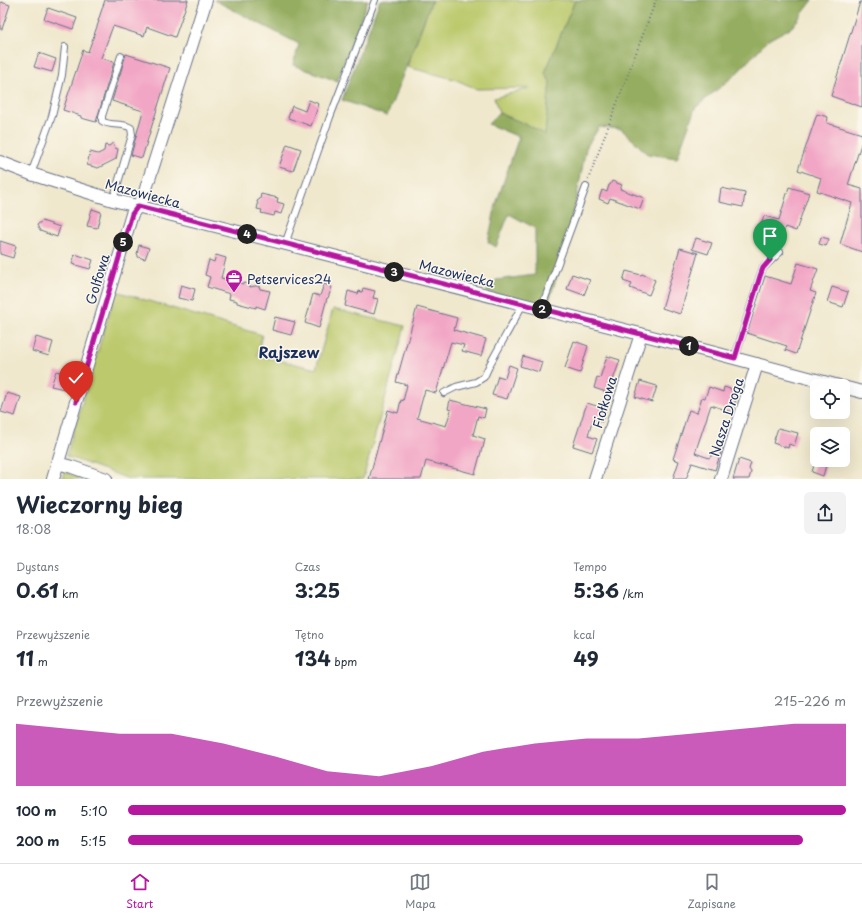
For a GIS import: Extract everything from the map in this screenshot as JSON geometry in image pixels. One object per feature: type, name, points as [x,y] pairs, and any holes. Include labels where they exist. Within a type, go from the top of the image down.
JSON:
[{"type":"street","name":"Golfowa","points":[[53,479],[132,214],[144,198],[206,0]]},
{"type":"street","name":"Mazowiecka","points":[[1,165],[113,200],[813,379]]},
{"type":"street","name":"Fiołkowa","points":[[595,479],[641,334]]},
{"type":"street","name":"Nasza Droga","points":[[721,479],[757,364]]},
{"type":"street","points":[[850,389],[862,392]]},
{"type":"street","points":[[57,463],[106,479]]},
{"type":"lane","points":[[285,244],[330,117],[375,0]]},
{"type":"lane","points":[[31,174],[52,116],[62,75],[65,47]]},
{"type":"lane","points":[[113,200],[132,135],[131,128],[127,125],[105,123],[102,121],[102,116],[121,56]]},
{"type":"lane","points":[[541,309],[586,187]]},
{"type":"lane","points":[[735,358],[763,268],[780,252]]},
{"type":"lane","points":[[444,393],[456,387],[476,382],[484,377],[523,304]]},
{"type":"path","points":[[586,187],[656,0]]},
{"type":"green space","points":[[214,0],[368,0],[337,81],[293,65],[299,44]]},
{"type":"green space","points":[[380,0],[432,0],[387,116],[342,100]]},
{"type":"green space","points":[[432,0],[575,0],[545,73],[550,81],[545,135],[532,127],[499,113],[494,98],[530,88],[477,89],[454,79],[407,67]]},
{"type":"green space","points":[[575,0],[813,0],[792,27],[768,40],[736,74],[695,108],[677,158],[648,154],[621,129],[599,127],[586,148],[569,237],[547,308],[486,292],[496,280],[535,275],[535,228],[509,214],[496,247],[488,242],[496,204],[519,137],[488,124],[499,113],[532,127],[545,135],[550,82],[545,73]]},
{"type":"green space","points":[[116,291],[262,335],[257,355],[316,369],[333,309],[405,326],[363,479],[129,479],[66,456]]},
{"type":"green space","points":[[65,472],[84,479],[63,479]]},
{"type":"building","points":[[105,0],[188,0],[175,37],[147,27],[144,36],[113,26],[101,58],[114,62],[96,122],[81,118],[81,116],[63,110],[83,50],[88,52]]},
{"type":"building","points":[[1,2],[10,5],[2,29],[0,29],[0,6]]},
{"type":"building","points":[[860,2],[862,2],[862,107],[831,96]]},
{"type":"building","points":[[48,8],[77,18],[73,29],[44,19]]},
{"type":"building","points":[[39,53],[56,59],[52,72],[34,67]]},
{"type":"building","points":[[126,54],[170,68],[142,158],[131,155],[143,111],[112,101]]},
{"type":"building","points":[[309,100],[319,104],[311,126],[288,118],[292,106],[305,111]]},
{"type":"building","points":[[817,114],[828,117],[827,123],[862,134],[862,141],[848,185],[862,189],[862,252],[840,244],[852,203],[817,191],[821,178],[798,170]]},
{"type":"building","points":[[113,143],[115,148],[118,149],[116,159],[98,168],[87,165],[90,152],[98,154],[104,151],[105,145],[109,146]]},
{"type":"building","points":[[287,144],[301,149],[293,171],[279,167]]},
{"type":"building","points":[[612,181],[622,185],[620,189],[644,198],[640,209],[610,198],[608,203],[599,199],[602,190],[607,192]]},
{"type":"building","points":[[789,187],[809,193],[796,231],[785,227],[780,243],[770,239],[771,236],[759,232],[764,216],[779,220]]},
{"type":"building","points":[[721,188],[745,193],[743,207],[719,202]]},
{"type":"building","points":[[261,194],[278,198],[277,202],[284,204],[281,214],[275,212],[274,216],[261,213],[262,210],[257,209],[257,201],[260,199]]},
{"type":"building","points":[[92,209],[101,212],[97,228],[87,226]]},
{"type":"building","points":[[42,221],[60,227],[57,237],[40,231],[37,225]]},
{"type":"building","points":[[821,237],[829,239],[826,246],[819,244]]},
{"type":"building","points":[[696,238],[712,243],[708,254],[692,249]]},
{"type":"building","points":[[0,241],[16,246],[13,258],[0,254]]},
{"type":"building","points":[[139,245],[149,248],[145,259],[138,257],[137,254]]},
{"type":"building","points":[[680,248],[698,253],[680,314],[662,308]]},
{"type":"building","points":[[75,254],[93,260],[90,269],[72,264]]},
{"type":"building","points":[[216,255],[226,258],[221,278],[243,284],[249,284],[250,287],[259,286],[260,289],[270,291],[265,309],[237,303],[237,301],[229,299],[230,294],[207,287],[210,277],[205,275],[209,260],[214,262]]},
{"type":"building","points":[[798,263],[818,269],[810,291],[816,293],[796,354],[785,350],[787,346],[747,333],[765,276],[791,284]]},
{"type":"building","points":[[626,271],[642,274],[655,280],[649,295],[630,288],[632,284],[623,281]]},
{"type":"building","points":[[572,274],[590,280],[584,295],[567,289]]},
{"type":"building","points":[[324,284],[332,287],[327,298],[319,328],[305,323],[313,294],[320,296]]},
{"type":"building","points":[[181,285],[195,289],[192,301],[178,298]]},
{"type":"building","points":[[832,287],[848,292],[843,307],[827,302]]},
{"type":"building","points":[[363,288],[375,291],[373,298],[378,299],[374,314],[345,306],[348,291],[358,294],[359,291],[362,292]]},
{"type":"building","points":[[417,307],[457,318],[454,330],[486,339],[481,356],[462,351],[464,345],[451,342],[436,393],[425,390],[417,418],[446,426],[451,410],[448,409],[450,400],[486,409],[484,418],[478,416],[473,435],[485,439],[483,448],[475,474],[426,461],[421,479],[369,479],[388,410],[398,413],[401,400],[403,401],[407,385],[396,382]]},
{"type":"building","points":[[275,317],[295,322],[291,335],[272,330]]},
{"type":"building","points":[[36,337],[53,342],[49,356],[32,351]]},
{"type":"building","points":[[574,341],[588,346],[580,373],[565,368]]},
{"type":"building","points":[[523,356],[542,362],[539,372],[520,366]]},
{"type":"building","points":[[607,356],[620,360],[612,383],[610,382],[606,392],[594,388],[597,377],[600,378]]},
{"type":"building","points":[[509,365],[517,368],[507,399],[492,395],[498,376],[505,378]]},
{"type":"building","points":[[56,371],[68,374],[64,389],[51,386]]},
{"type":"building","points":[[640,381],[657,386],[652,402],[635,397]]},
{"type":"building","points":[[709,387],[723,392],[724,387],[737,391],[732,412],[711,405],[695,453],[709,458],[723,446],[715,470],[692,463],[686,479],[673,479],[679,461],[673,459],[689,410],[697,413],[702,397],[705,398]]},
{"type":"building","points":[[7,393],[21,397],[15,416],[1,412]]},
{"type":"building","points":[[587,403],[606,409],[602,422],[593,419],[588,436],[597,439],[592,452],[573,446]]},
{"type":"building","points":[[778,428],[798,433],[794,446],[789,444],[788,448],[773,443]]},
{"type":"building","points":[[739,459],[751,463],[749,469],[751,472],[749,479],[733,479]]},
{"type":"building","points":[[814,467],[826,467],[823,476],[812,472]]},
{"type":"place","name":"Petservices24","points":[[234,293]]},
{"type":"district","name":"Rajszew","points":[[289,351]]},
{"type":"route","points":[[76,402],[132,214],[138,206],[735,358],[760,276],[763,268],[770,260]]}]
